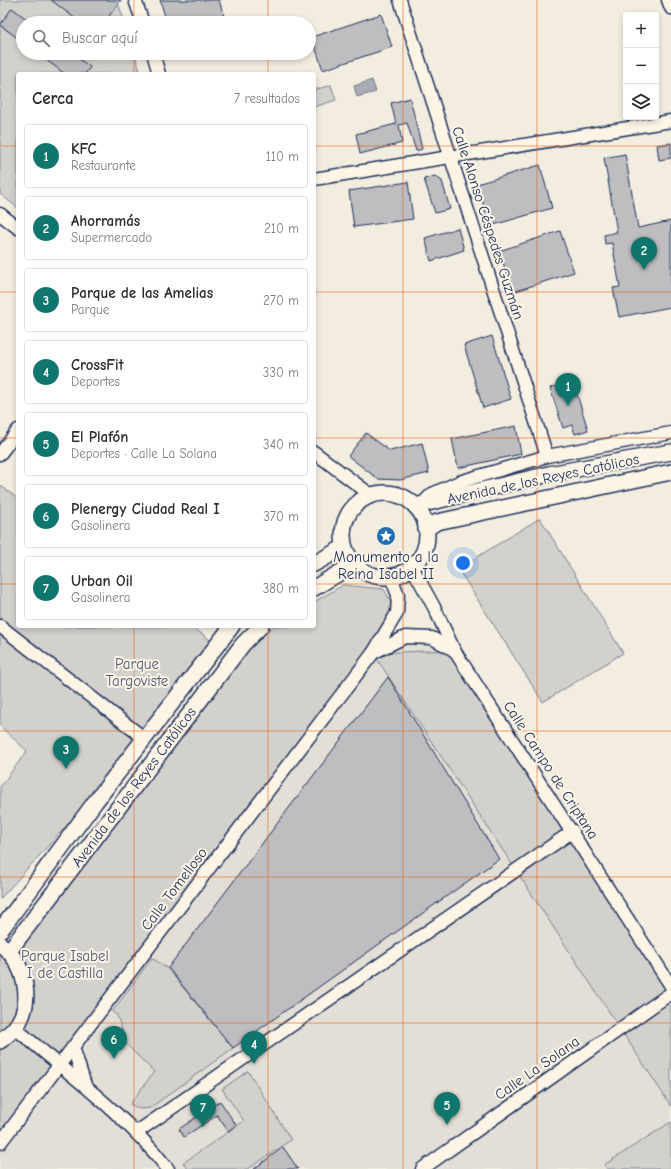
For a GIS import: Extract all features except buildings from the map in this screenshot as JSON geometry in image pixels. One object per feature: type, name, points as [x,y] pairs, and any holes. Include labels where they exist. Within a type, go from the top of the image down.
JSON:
[{"type":"main road","name":"Avenida de los Reyes Católicos","points":[[418,505],[549,474],[671,452]]},
{"type":"main road","name":"Avenida de los Reyes Católicos","points":[[426,529],[437,522],[671,472]]},
{"type":"main road","points":[[387,493],[400,496],[418,505],[426,529],[425,546],[420,558],[412,567],[391,577],[368,574],[354,564],[344,547],[342,536],[344,524],[348,514],[354,506],[371,495],[387,493]]},
{"type":"main road","points":[[316,563],[344,547]]},
{"type":"main road","points":[[316,587],[354,564]]},
{"type":"main road","name":"Avenida de los Reyes Católicos","points":[[0,931],[95,802],[230,628]]},
{"type":"main road","name":"Avenida de los Reyes Católicos","points":[[5,947],[243,644],[259,628]]},
{"type":"main road","points":[[0,1041],[15,1028],[24,1008],[26,988],[21,968],[5,947]]},
{"type":"street","points":[[135,0],[141,16]]},
{"type":"street","name":"Calle Alonso Céspedes Guzmán","points":[[400,0],[449,156],[547,456]]},
{"type":"street","points":[[668,0],[671,8]]},
{"type":"street","points":[[155,60],[158,72]]},
{"type":"street","points":[[316,179],[671,121]]},
{"type":"street","points":[[0,214],[16,226]]},
{"type":"street","points":[[0,454],[16,433]]},
{"type":"street","points":[[418,505],[432,494],[459,482],[547,456],[671,433]]},
{"type":"street","points":[[316,454],[371,495]]},
{"type":"street","name":"Calle Campo de Criptana","points":[[412,567],[436,609],[454,650],[573,832],[671,986]]},
{"type":"street","name":"Calle Tomelloso","points":[[0,1143],[372,653],[397,613],[398,596],[391,577]]},
{"type":"street","points":[[0,626],[145,739]]},
{"type":"street","name":"Calle Tomelloso","points":[[372,653],[405,637],[432,638],[454,650]]},
{"type":"street","points":[[137,1132],[573,832]]},
{"type":"street","name":"Calle La Solana","points":[[422,1169],[671,993]]},
{"type":"street","points":[[15,1028],[86,1086],[137,1132],[168,1169]]},
{"type":"street","points":[[73,1048],[86,1086]]},
{"type":"shaded area","points":[[372,80],[376,92],[357,97],[354,86]]},
{"type":"shaded area","points":[[405,637],[454,650],[671,987],[671,1169],[0,1169],[0,1143],[373,653]]},
{"type":"green space","points":[[0,0],[117,0],[123,16],[16,16],[16,60],[136,60],[140,72],[16,72],[16,206],[0,194]]},
{"type":"green space","points":[[331,85],[336,100],[316,106],[316,89]]},
{"type":"green space","name":"Parque Targoviste","points":[[0,485],[16,497],[16,628],[194,628],[217,645],[145,739],[0,899],[0,787],[27,751],[0,726]]},
{"type":"green space","points":[[540,518],[623,653],[543,702],[458,569]]},
{"type":"green space","name":"Parque Isabel I de Castilla","points":[[343,585],[384,589],[397,613],[0,1138],[0,947],[9,951],[243,644],[271,628],[316,628],[316,601]]},
{"type":"green space","points":[[454,650],[671,990],[671,1106],[373,653]]},
{"type":"green space","points":[[152,958],[168,969],[233,1048],[150,1108],[140,1109],[130,1104],[154,1072],[127,1045],[117,1015],[112,1012]]},
{"type":"green space","points":[[248,1071],[291,1140],[248,1169],[188,1169],[183,1163],[244,1121],[222,1089]]},
{"type":"green space","points":[[671,1122],[671,1169],[607,1169],[604,1165]]},
{"type":"place","name":"Ahorramás","points":[[644,270]]},
{"type":"place","name":"KFC","points":[[568,406]]},
{"type":"place","name":"Monumento a la Reina Isabel II","points":[[386,536]]},
{"type":"place","name":"Parque de las Amelias","points":[[66,769]]},
{"type":"place","name":"Plenergy Ciudad Real I","points":[[114,1059]]},
{"type":"place","name":"CrossFit","points":[[254,1064]]},
{"type":"place","name":"El Plafón","points":[[447,1125]]},
{"type":"place","name":"Urban Oil","points":[[203,1127]]}]
